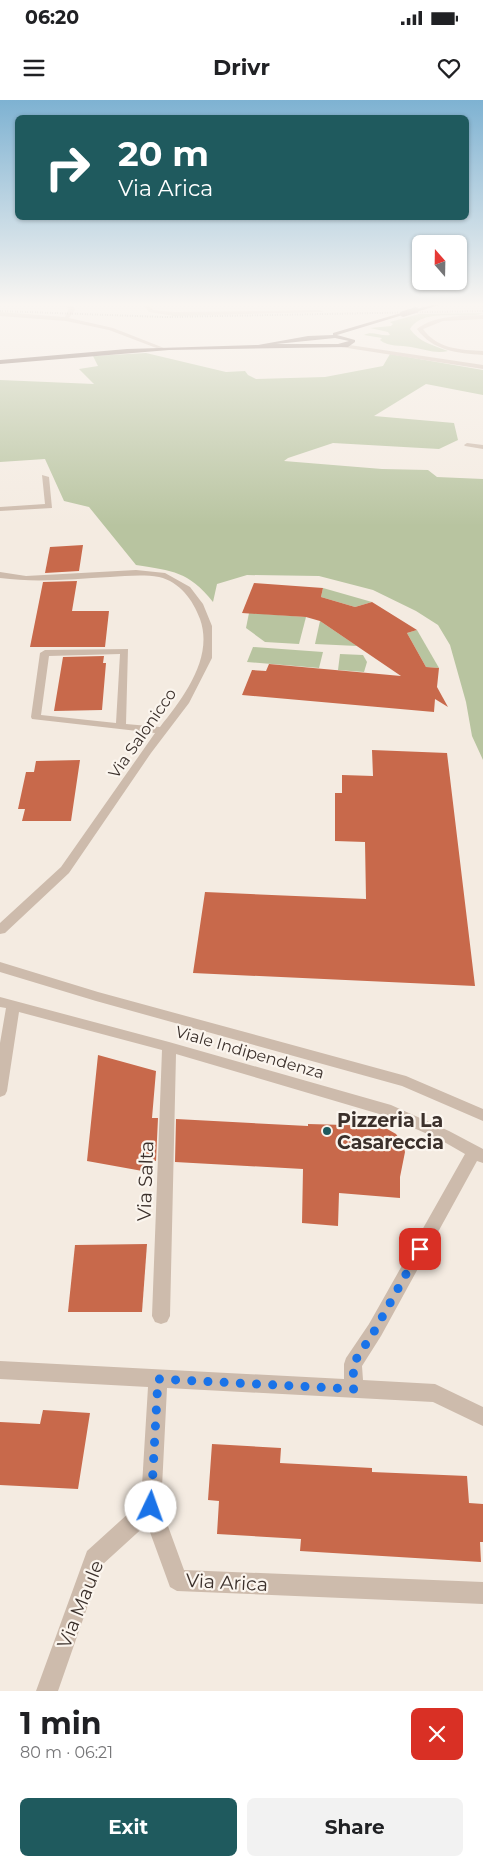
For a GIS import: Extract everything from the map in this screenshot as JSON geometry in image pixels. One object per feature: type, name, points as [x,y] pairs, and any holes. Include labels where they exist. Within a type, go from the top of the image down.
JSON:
[{"type":"street","points":[[467,445],[483,447]]},
{"type":"street","points":[[0,509],[49,506],[45,477]]},
{"type":"street","name":"Via Salonicco","points":[[0,575],[26,579],[136,573],[162,575],[187,589],[200,604],[207,626],[207,658],[184,703],[147,751],[65,870],[0,930]]},
{"type":"street","points":[[121,726],[125,651],[45,653],[36,717],[164,731]]},
{"type":"street","name":"Viale Indipendenza","points":[[0,967],[406,1082],[483,1115]]},
{"type":"street","points":[[0,1091],[7,1004]]},
{"type":"street","name":"Viale Indipendenza","points":[[7,1004],[170,1047],[391,1111],[478,1154]]},
{"type":"street","name":"Via Salta","points":[[161,1316],[170,1047]]},
{"type":"street","points":[[354,1389],[353,1364],[375,1330],[478,1154]]},
{"type":"street","points":[[0,1370],[435,1393],[483,1417]]},
{"type":"street","name":"Via Arica","points":[[158,1379],[151,1507],[177,1580],[483,1593]]},
{"type":"street","name":"Via Maule","points":[[47,1691],[94,1558],[151,1507]]},
{"type":"green space","points":[[88,378],[483,378],[483,395],[426,384],[374,416],[454,423],[458,440],[439,449],[333,443],[284,461],[382,469],[428,470],[437,477],[483,479],[483,760],[472,736],[466,702],[450,645],[438,625],[416,611],[373,590],[319,576],[247,575],[217,584],[213,602],[196,584],[179,574],[136,565],[89,507],[64,501],[45,459],[0,462],[0,380],[94,384]]},
{"type":"green space","points":[[323,588],[372,602],[355,607],[321,597]]},
{"type":"green space","points":[[249,613],[306,617],[299,644],[265,642],[246,628]]},
{"type":"green space","points":[[320,621],[357,646],[315,644]]},
{"type":"green space","points":[[417,630],[439,668],[426,667],[407,633]]},
{"type":"green space","points":[[253,647],[323,652],[319,668],[247,662]]},
{"type":"green space","points":[[340,654],[363,655],[367,662],[364,672],[338,670]]},
{"type":"building","points":[[83,545],[79,571],[45,573],[50,547]]},
{"type":"building","points":[[77,581],[72,611],[109,611],[105,647],[30,647],[43,582]]},
{"type":"building","points":[[254,583],[323,588],[321,597],[355,607],[372,602],[417,630],[407,633],[426,667],[439,668],[437,687],[448,707],[435,699],[434,712],[242,695],[252,670],[266,671],[269,664],[401,676],[320,621],[306,617],[242,613]]},
{"type":"building","points":[[104,656],[103,663],[106,663],[102,710],[54,711],[63,657]]},
{"type":"building","points":[[372,750],[447,753],[475,986],[193,973],[205,892],[366,899],[365,842],[335,841],[335,793],[342,793],[342,775],[373,776]]},
{"type":"building","points":[[80,760],[71,821],[22,821],[25,809],[18,809],[26,772],[34,772],[36,761]]},
{"type":"building","points":[[98,1055],[156,1071],[152,1118],[158,1118],[156,1161],[149,1160],[148,1172],[87,1161]]},
{"type":"building","points":[[176,1119],[308,1126],[308,1124],[382,1126],[396,1134],[403,1144],[405,1152],[400,1177],[400,1198],[339,1193],[338,1226],[302,1223],[303,1169],[175,1162]]},
{"type":"building","points":[[147,1244],[142,1312],[68,1312],[75,1245]]},
{"type":"building","points":[[43,1410],[90,1413],[78,1489],[0,1485],[0,1422],[40,1424]]},
{"type":"building","points":[[212,1444],[281,1448],[280,1463],[372,1468],[372,1472],[467,1476],[469,1503],[483,1504],[483,1542],[480,1542],[481,1562],[300,1551],[301,1539],[217,1534],[219,1501],[208,1500]]},
{"type":"place","name":"Pizzeria La Casareccia","points":[[327,1131]]},
{"type":"route","points":[[151,1507],[158,1379],[354,1389],[353,1364],[375,1330],[420,1249]]}]
